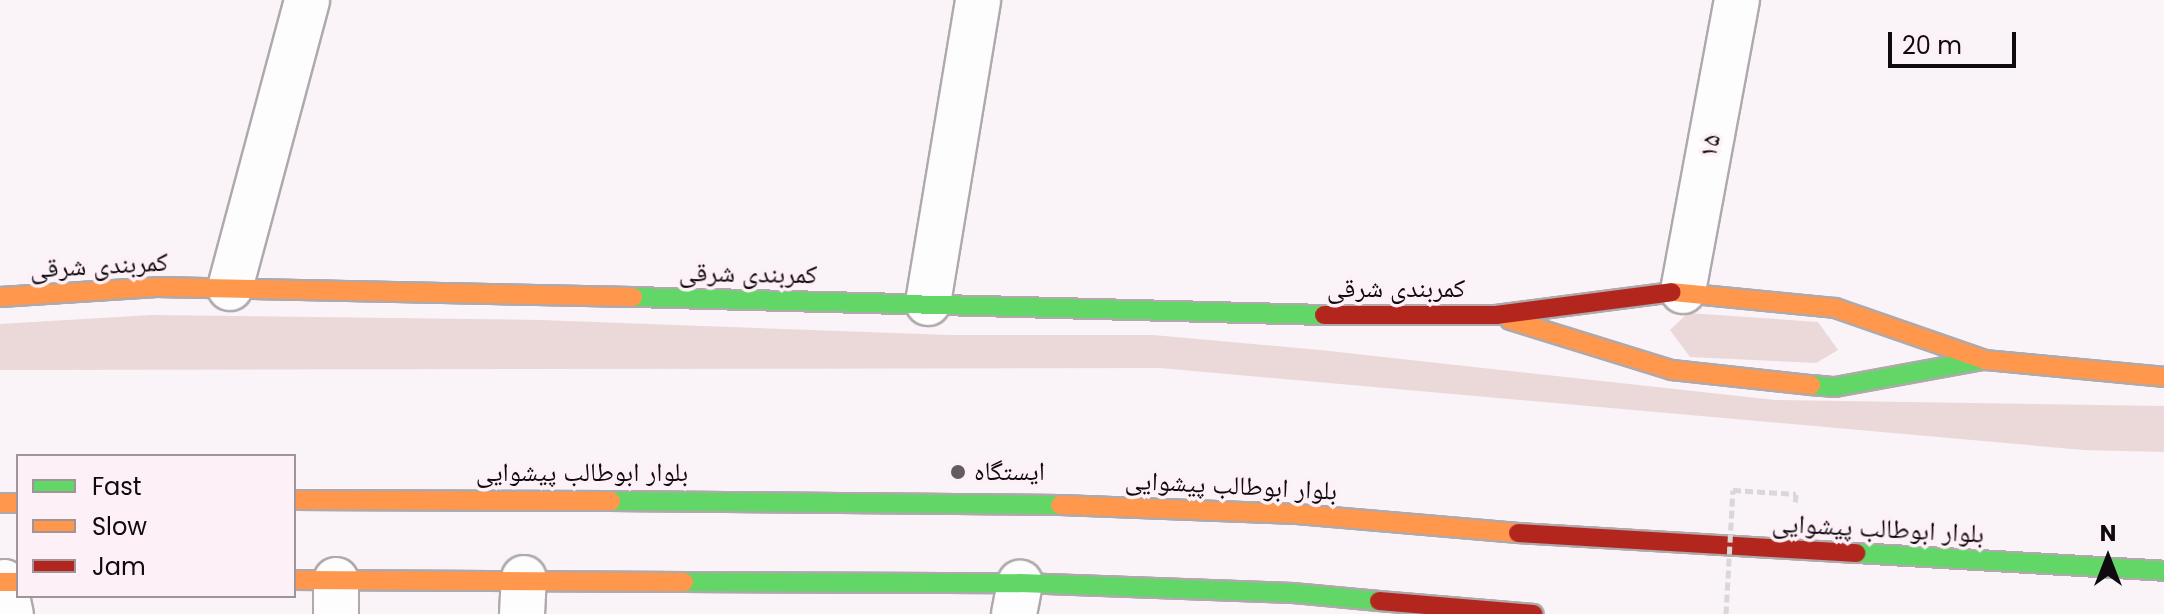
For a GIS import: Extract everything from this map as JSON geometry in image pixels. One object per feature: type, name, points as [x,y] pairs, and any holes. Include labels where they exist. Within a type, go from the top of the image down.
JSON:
[{"type":"main road","name":"کمربندی شرقی","points":[[0,297],[157,287],[928,303],[1301,315],[1496,315],[1683,291],[1835,308],[1985,360],[2164,377]]},
{"type":"main road","name":"کمربندی شرقی","points":[[1496,315],[1672,370],[1835,387],[1985,360]]},
{"type":"main road","name":"بلوار ابوطالب پیشوایی","points":[[296,500],[1022,503],[1297,514],[1571,537],[2164,571]]},
{"type":"main road","points":[[322,591],[523,596],[1017,598],[1292,604],[1533,614]]},
{"type":"street","points":[[230,288],[307,0]]},
{"type":"street","points":[[928,303],[978,0]]},
{"type":"street","name":"۱۵","points":[[1683,291],[1737,0]]},
{"type":"path","points":[[1726,614],[1733,490],[1796,494]]},
{"type":"shaded area","points":[[1688,313],[1818,322],[1838,350],[1816,363],[1690,357],[1670,330]]},
{"type":"shaded area","points":[[151,315],[540,320],[949,335],[1153,335],[1320,350],[1775,400],[2164,406],[2164,452],[2084,450],[1160,368],[0,370],[0,324]]},
{"type":"traffic: fast","points":[[633,297],[1324,315]]},
{"type":"traffic: fast","points":[[1811,385],[1835,387],[1982,360]]},
{"type":"traffic: fast","points":[[611,501],[1060,505]]},
{"type":"traffic: fast","points":[[1856,553],[2164,571]]},
{"type":"traffic: fast","points":[[684,582],[1020,583],[1293,593],[1379,601]]},
{"type":"traffic: slow","points":[[0,297],[157,287],[633,297]]},
{"type":"traffic: slow","points":[[1672,292],[1835,308],[1985,360],[2164,377]]},
{"type":"traffic: slow","points":[[1510,320],[1672,370],[1811,385]]},
{"type":"traffic: slow","points":[[296,500],[611,501]]},
{"type":"traffic: slow","points":[[0,503],[16,503]]},
{"type":"traffic: slow","points":[[1060,505],[1297,514],[1518,533]]},
{"type":"traffic: slow","points":[[296,580],[684,582]]},
{"type":"traffic: slow","points":[[0,582],[16,582]]},
{"type":"traffic: jam","points":[[1324,315],[1496,315],[1672,292]]},
{"type":"traffic: jam","points":[[1518,533],[1856,553]]},
{"type":"traffic: jam","points":[[1379,601],[1533,614]]},
{"type":"place","name":"ایستگاه","points":[[958,472]]}]
